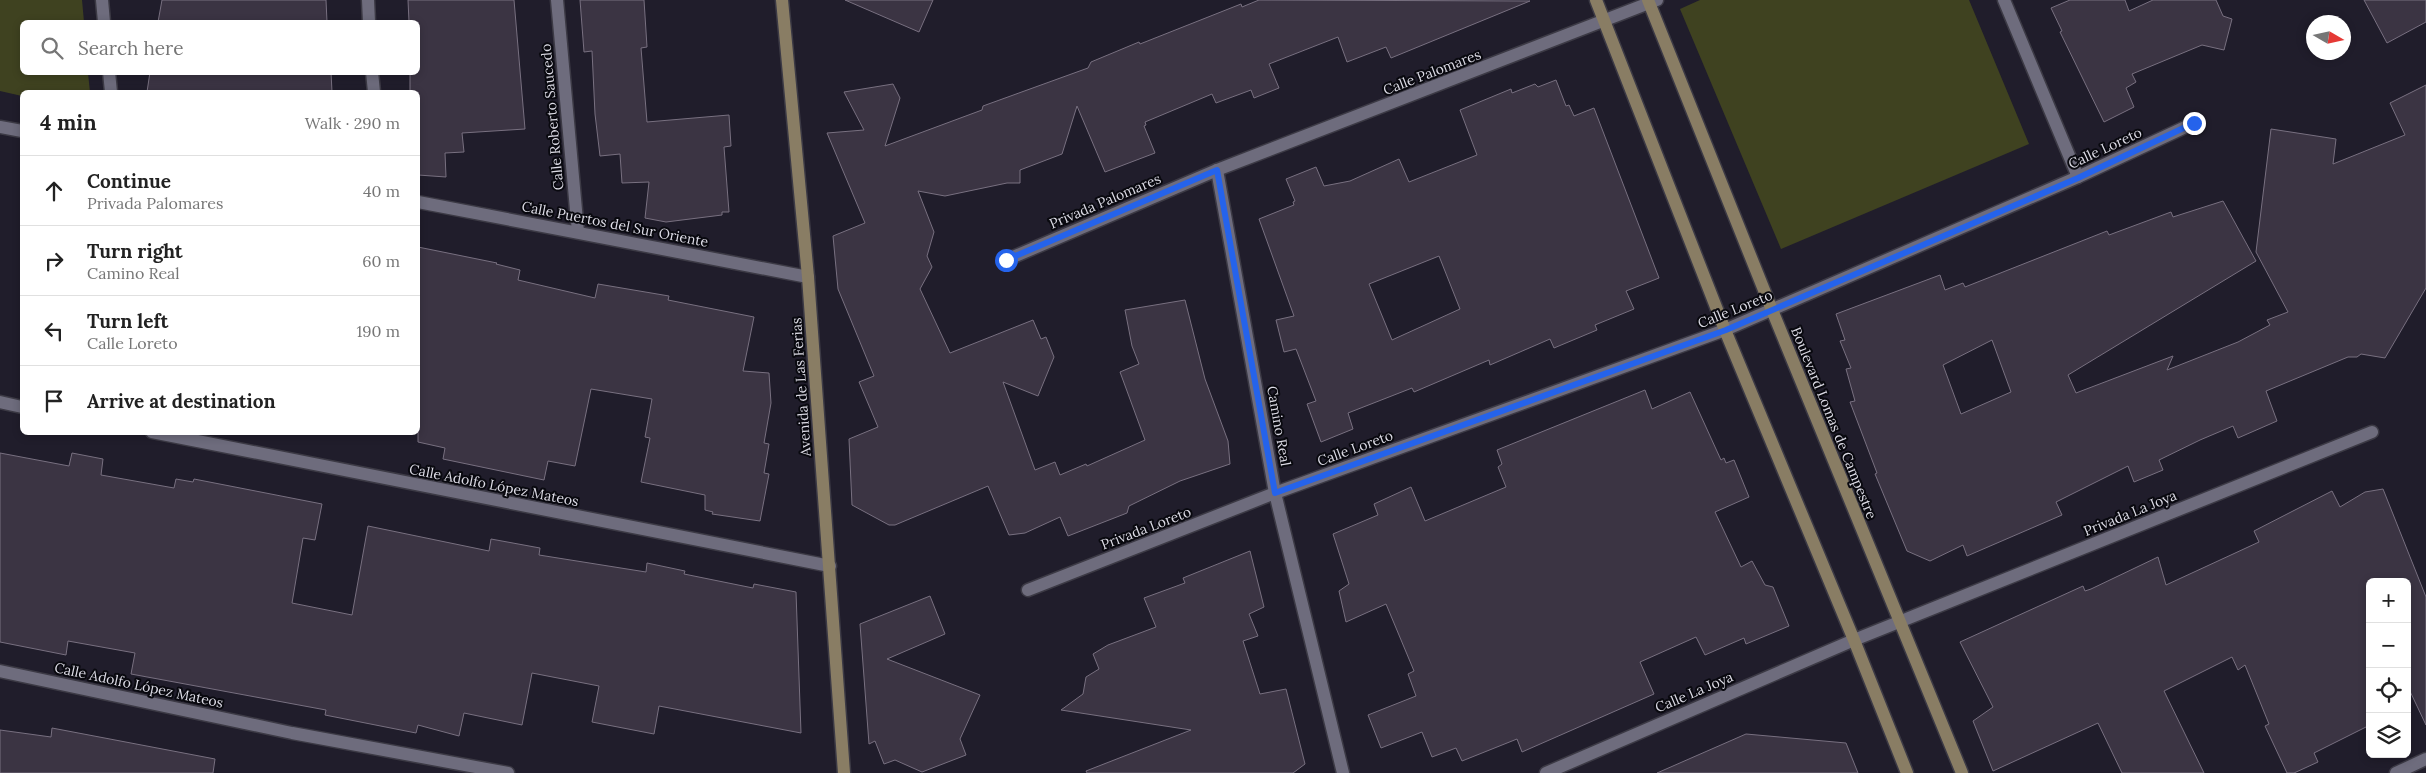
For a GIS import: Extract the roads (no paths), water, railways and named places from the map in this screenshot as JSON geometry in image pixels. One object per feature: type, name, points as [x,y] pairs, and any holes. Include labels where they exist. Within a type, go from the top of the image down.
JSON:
[{"type":"main road","name":"Avenida de Las Ferias","points":[[782,0],[808,277],[844,773]]},
{"type":"main road","points":[[1596,0],[1726,330],[1907,773]]},
{"type":"main road","name":"Boulevard Lomas de Campestre","points":[[1652,1],[1772,310],[1962,773]]},
{"type":"street","points":[[102,0],[104,20]]},
{"type":"street","points":[[368,0],[369,20]]},
{"type":"street","name":"Calle Roberto Saucedo","points":[[557,0],[578,232]]},
{"type":"street","points":[[2004,0],[2078,178]]},
{"type":"street","name":"Calle Palomares","points":[[1217,170],[1605,22],[1652,1]]},
{"type":"street","points":[[109,75],[111,90]]},
{"type":"street","points":[[372,75],[374,90]]},
{"type":"street","name":"Calle Loreto","points":[[1275,493],[1726,330],[2078,178],[2194,123]]},
{"type":"street","points":[[0,127],[20,131]]},
{"type":"street","name":"Privada Palomares","points":[[1006,260],[1217,170]]},
{"type":"street","name":"Camino Real","points":[[1217,170],[1275,493],[1343,773]]},
{"type":"street","name":"Calle Puertos del Sur Oriente","points":[[420,202],[808,277]]},
{"type":"street","points":[[0,402],[20,407]]},
{"type":"street","name":"Privada La Joya","points":[[1854,640],[2372,432]]},
{"type":"street","name":"Calle Adolfo López Mateos","points":[[167,435],[830,566]]},
{"type":"street","name":"Privada Loreto","points":[[1028,590],[1275,493]]},
{"type":"street","name":"Calle La Joya","points":[[1546,773],[1854,640]]},
{"type":"street","name":"Calle Adolfo López Mateos","points":[[0,671],[292,733],[508,773]]},
{"type":"street","points":[[2396,773],[2426,759]]}]
